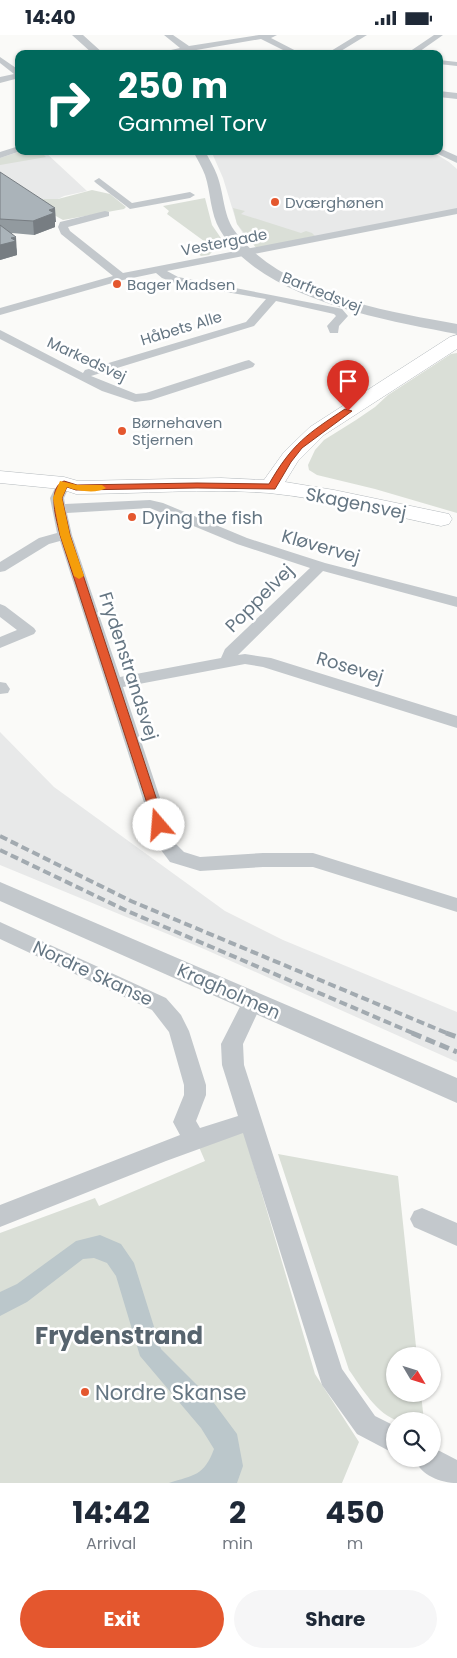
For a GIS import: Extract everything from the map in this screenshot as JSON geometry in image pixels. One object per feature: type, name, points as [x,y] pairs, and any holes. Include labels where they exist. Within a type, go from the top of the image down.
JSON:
[{"type":"main road","points":[[274,482],[299,446],[317,431],[457,341]]},
{"type":"main road","name":"Skagensvej","points":[[0,477],[64,483],[76,487],[274,482],[366,495],[449,522]]},
{"type":"street","points":[[77,35],[94,50]]},
{"type":"street","points":[[168,35],[187,49]]},
{"type":"street","points":[[337,50],[363,35]]},
{"type":"street","points":[[416,50],[439,35]]},
{"type":"street","points":[[181,50],[269,36],[292,50]]},
{"type":"street","points":[[0,59],[15,71]]},
{"type":"street","points":[[443,62],[457,63]]},
{"type":"street","points":[[0,80],[15,75]]},
{"type":"street","points":[[443,94],[457,96]]},
{"type":"street","points":[[0,144],[15,149]]},
{"type":"street","points":[[0,155],[15,151]]},
{"type":"street","points":[[443,153],[457,161]]},
{"type":"street","name":"Barfredsvej","points":[[200,155],[211,175],[217,204],[226,229],[246,253],[286,279],[312,291],[373,312],[457,329]]},
{"type":"street","points":[[99,181],[130,206],[190,195]]},
{"type":"street","name":"Vestergade","points":[[0,312],[121,277],[457,211]]},
{"type":"street","points":[[104,214],[72,221],[64,224],[63,227],[66,232],[121,277]]},
{"type":"street","points":[[159,270],[175,280],[272,299],[290,300],[341,313],[342,316],[333,326],[334,331]]},
{"type":"street","points":[[290,300],[312,291]]},
{"type":"street","name":"Håbets Alle","points":[[89,373],[250,324],[272,299]]},
{"type":"street","name":"Markedsvej","points":[[0,334],[80,377],[135,398],[146,397],[249,364]]},
{"type":"street","name":"Frydenstrandsvej","points":[[64,483],[57,498],[65,535],[159,825],[167,846],[177,857],[200,864],[263,860],[313,861],[457,905]]},
{"type":"street","name":"Kløvervej","points":[[60,509],[150,504],[163,507],[242,541],[320,566],[457,602]]},
{"type":"street","points":[[0,568],[44,541],[65,535]]},
{"type":"street","name":"Poppelvej","points":[[114,683],[230,662],[231,653],[320,566]]},
{"type":"street","points":[[0,609],[28,631],[0,643]]},
{"type":"street","name":"Rosevej","points":[[230,662],[245,659],[265,662],[457,722]]},
{"type":"street","name":"Kragholmen","points":[[0,891],[457,1091]]},
{"type":"street","name":"Nordre Skanse","points":[[0,930],[160,1004],[170,1013],[176,1023],[196,1085],[195,1095],[184,1122],[194,1139]]},
{"type":"street","points":[[253,1001],[232,1044],[233,1065],[330,1376],[366,1425],[386,1436]]},
{"type":"street","points":[[0,1216],[61,1194],[194,1139],[251,1121]]},
{"type":"street","points":[[422,1219],[456,1230]]},
{"type":"street","points":[[441,1466],[457,1475]]},
{"type":"shaded area","points":[[15,153],[15,155],[48,155],[87,191],[58,199],[40,199],[0,176],[0,158]]},
{"type":"shaded area","points":[[15,153],[15,155],[44,155],[46,157],[0,165],[0,158]]},
{"type":"shaded area","points":[[213,155],[438,155],[457,169],[457,209],[319,237],[244,235],[237,224],[223,178]]},
{"type":"shaded area","points":[[92,190],[110,194],[126,207],[124,209],[63,220],[54,215],[40,199],[58,199]]},
{"type":"shaded area","points":[[205,198],[212,225],[223,241],[209,255],[201,256],[197,253],[208,244],[167,214],[169,211],[163,206]]},
{"type":"shaded area","points":[[233,208],[245,211],[241,214],[301,233],[306,231],[315,236],[257,249],[237,224]]},
{"type":"shaded area","points":[[457,353],[457,513],[375,489],[317,475],[309,470],[308,465],[315,450],[324,440],[375,407],[388,395],[451,354]]},
{"type":"shaded area","points":[[0,732],[54,787],[225,911],[283,940],[457,1012],[457,1062],[204,949],[0,865]]},
{"type":"shaded area","points":[[237,1132],[244,1133],[315,1374],[359,1442],[342,1483],[0,1483],[0,1233],[95,1198],[99,1206],[205,1161],[199,1147]]},
{"type":"shaded area","points":[[278,1154],[398,1176],[416,1347],[386,1347],[386,1403],[422,1403],[423,1412],[386,1412],[386,1414],[370,1400],[349,1370]]},
{"type":"shaded area","points":[[100,1235],[121,1244],[134,1263],[161,1349],[211,1399],[237,1434],[243,1466],[237,1483],[169,1483],[192,1476],[202,1470],[214,1449],[201,1428],[140,1356],[116,1276],[107,1263],[94,1258],[83,1259],[27,1302],[0,1316],[0,1292],[17,1284],[76,1241]]},
{"type":"building","points":[[0,172],[55,208],[49,210],[54,213],[33,221],[0,219]]},
{"type":"building","points":[[0,225],[16,237],[11,238],[16,241],[0,245]]},
{"type":"railway","points":[[0,836],[131,901],[449,1034]]},
{"type":"railway","points":[[0,850],[125,910],[415,1034]]},
{"type":"railway","points":[[412,1033],[457,1052]]},
{"type":"railway","points":[[446,1033],[457,1037]]},
{"type":"slow traffic","points":[[79,576],[65,535],[57,498],[64,483],[76,487],[102,488]]},
{"type":"place","name":"Dværghønen","points":[[275,202]]},
{"type":"place","name":"Bager Madsen","points":[[117,284]]},
{"type":"place","name":"Børnehaven Stjernen","points":[[122,431]]},
{"type":"place","name":"Dying the fish","points":[[132,517]]},
{"type":"place","name":"Nordre Skanse","points":[[85,1392]]},
{"type":"district","name":"Frydenstrand","points":[[119,1335]]},
{"type":"route","points":[[159,825],[65,535],[57,498],[64,483],[76,487],[122,488],[197,485],[272,487],[287,461],[299,446],[317,431],[348,411]]}]
